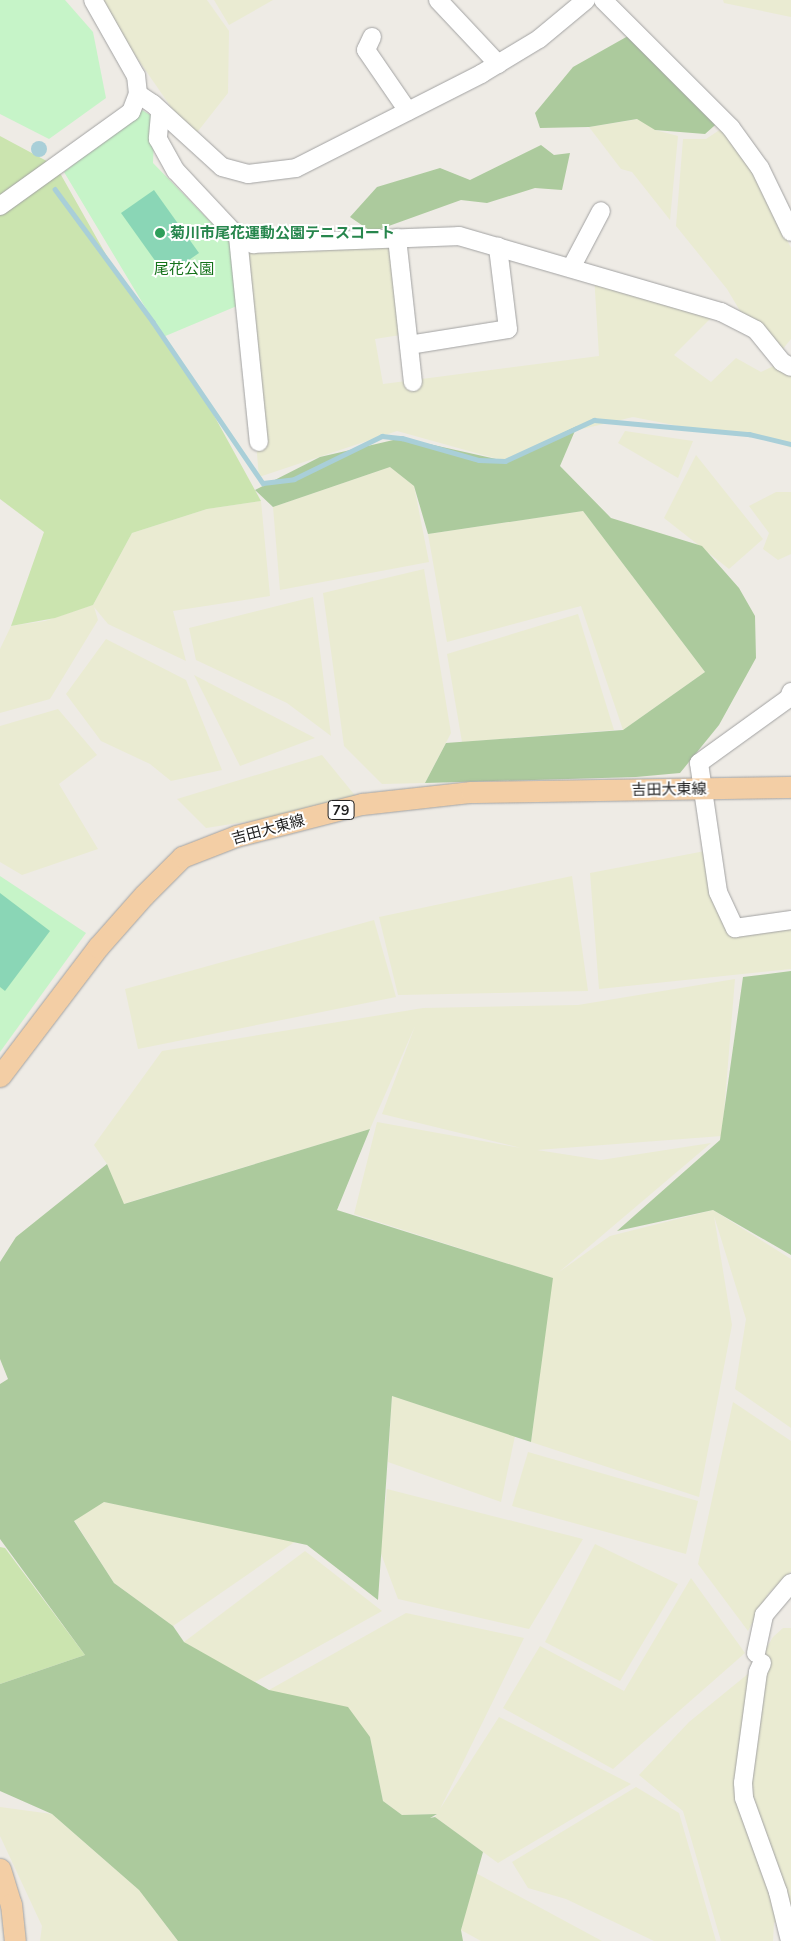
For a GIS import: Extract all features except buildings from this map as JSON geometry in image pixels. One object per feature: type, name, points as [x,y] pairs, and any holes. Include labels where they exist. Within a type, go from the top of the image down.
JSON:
[{"type":"main road","name":"吉田大東線","points":[[0,1076],[98,947],[182,857],[236,836],[362,804],[471,792],[791,787]]},
{"type":"main road","points":[[0,1870],[11,1904],[15,1941]]},
{"type":"street","points":[[0,206],[131,112],[138,94],[136,76],[93,0]]},
{"type":"street","points":[[438,0],[498,64]]},
{"type":"street","points":[[138,94],[153,104],[160,114],[222,167],[248,174],[296,168],[498,64],[539,38],[586,0]]},
{"type":"street","points":[[603,0],[731,128],[760,168],[791,232]]},
{"type":"street","points":[[372,37],[366,50],[408,111]]},
{"type":"street","points":[[160,114],[158,139],[176,171],[238,237],[253,244],[459,236],[721,312],[756,330],[782,362],[791,367]]},
{"type":"street","points":[[571,268],[601,211]]},
{"type":"street","points":[[238,237],[259,442]]},
{"type":"street","points":[[397,238],[413,382]]},
{"type":"street","points":[[409,345],[508,329],[498,247]]},
{"type":"street","points":[[791,692],[789,698],[699,762],[718,892],[735,928],[791,920]]},
{"type":"street","points":[[790,1941],[778,1892],[744,1798],[743,1783],[764,1615],[791,1583]]},
{"type":"green space","points":[[0,0],[65,0],[93,32],[106,98],[49,139],[0,114]]},
{"type":"green space","points":[[97,0],[207,0],[229,31],[228,93],[195,135],[173,110]]},
{"type":"green space","points":[[214,0],[273,0],[229,25]]},
{"type":"green space","points":[[723,0],[791,0],[791,17],[724,3]]},
{"type":"green space","points":[[628,36],[722,119],[705,134],[655,130],[637,119],[589,127],[540,128],[535,113],[573,67]]},
{"type":"green space","name":"尾花公園","points":[[142,110],[155,118],[153,163],[232,244],[244,303],[163,337],[64,172]]},
{"type":"green space","points":[[639,119],[655,130],[678,136],[670,220],[632,172],[621,169],[589,127]]},
{"type":"green space","points":[[724,127],[748,160],[791,248],[791,339],[777,356],[749,326],[727,289],[676,226],[683,139],[706,139]]},
{"type":"green space","points":[[0,136],[56,166],[113,267],[200,390],[261,501],[207,509],[132,533],[93,605],[55,618],[11,626],[44,532],[0,499]]},
{"type":"green space","points":[[541,145],[554,155],[570,153],[562,190],[535,188],[487,203],[461,200],[372,232],[350,217],[377,187],[440,168],[470,180]]},
{"type":"green space","name":"菊川市尾花運動公園テニスコート","points":[[154,190],[199,253],[166,276],[121,213]]},
{"type":"green space","points":[[392,239],[400,335],[375,339],[383,384],[599,356],[594,275],[713,316],[674,355],[711,382],[736,358],[761,372],[782,362],[791,367],[791,448],[764,436],[699,430],[633,417],[561,434],[505,461],[397,431],[259,477],[239,248]]},
{"type":"green space","points":[[577,426],[560,466],[611,518],[702,546],[739,588],[755,616],[756,658],[719,725],[680,773],[636,777],[425,783],[446,743],[623,730],[705,672],[583,511],[428,534],[414,486],[390,467],[273,507],[255,490],[320,457],[402,438],[505,461]]},
{"type":"green space","points":[[625,431],[693,441],[678,478],[618,443]]},
{"type":"green space","points":[[696,455],[763,539],[729,569],[664,518]]},
{"type":"green space","points":[[390,467],[414,486],[429,562],[280,590],[273,507]]},
{"type":"green space","points":[[776,492],[791,492],[791,554],[778,560],[763,549],[769,533],[749,506]]},
{"type":"green space","points":[[261,501],[270,596],[173,611],[186,661],[108,624],[94,607],[98,620],[50,699],[0,713],[0,649],[11,626],[45,621],[93,605],[132,533],[207,509]]},
{"type":"green space","points":[[583,511],[705,672],[623,730],[581,606],[447,642],[428,534]]},
{"type":"green space","points":[[424,569],[451,733],[425,783],[382,784],[344,746],[323,593]]},
{"type":"green space","points":[[313,597],[331,736],[287,703],[196,660],[189,628]]},
{"type":"green space","points":[[578,614],[614,730],[462,742],[447,654]]},
{"type":"green space","points":[[106,639],[186,680],[222,770],[171,781],[150,764],[101,741],[66,694]]},
{"type":"green space","points":[[194,675],[315,738],[240,766]]},
{"type":"green space","points":[[58,709],[97,755],[59,784],[98,849],[22,875],[0,862],[0,726]]},
{"type":"green space","points":[[322,755],[362,804],[206,828],[177,799]]},
{"type":"green space","points":[[705,851],[735,928],[791,922],[791,969],[599,989],[590,873]]},
{"type":"green space","points":[[0,876],[86,933],[0,1052]]},
{"type":"green space","points":[[572,876],[588,991],[398,995],[379,917]]},
{"type":"green space","points":[[0,893],[50,931],[5,991],[0,987]]},
{"type":"green space","points":[[374,920],[396,997],[138,1049],[125,989]]},
{"type":"green space","points":[[791,971],[791,1255],[713,1210],[617,1231],[720,1140],[743,977]]},
{"type":"green space","points":[[735,979],[722,1136],[537,1150],[601,1160],[711,1143],[559,1272],[610,1236],[713,1210],[791,1259],[791,1428],[735,1389],[746,1319],[714,1216],[732,1325],[699,1497],[531,1442],[552,1278],[354,1214],[377,1122],[521,1148],[382,1114],[415,1026],[370,1129],[123,1204],[107,1164],[94,1145],[162,1051],[423,1008],[578,1005]]},
{"type":"green space","points":[[370,1129],[337,1210],[553,1278],[531,1442],[392,1396],[378,1600],[307,1545],[104,1502],[74,1521],[114,1583],[173,1626],[184,1642],[269,1690],[348,1707],[370,1737],[383,1801],[402,1815],[437,1814],[430,1818],[435,1817],[483,1852],[461,1930],[463,1941],[178,1941],[139,1890],[52,1814],[0,1791],[0,1684],[85,1655],[0,1539],[0,1384],[8,1379],[0,1359],[0,1262],[16,1237],[107,1164],[124,1204]]},
{"type":"green space","points":[[392,1396],[515,1436],[501,1502],[388,1462]]},
{"type":"green space","points":[[733,1402],[791,1441],[791,1572],[768,1594],[748,1631],[698,1564]]},
{"type":"green space","points":[[528,1452],[698,1501],[686,1554],[512,1506]]},
{"type":"green space","points":[[387,1489],[583,1539],[529,1629],[398,1599],[380,1551]]},
{"type":"green space","points":[[104,1502],[296,1541],[173,1626],[114,1583],[74,1520]]},
{"type":"green space","points":[[595,1544],[678,1584],[620,1681],[545,1642]]},
{"type":"green space","points":[[0,1547],[5,1548],[85,1655],[0,1684]]},
{"type":"green space","points":[[305,1551],[382,1611],[253,1683],[184,1642]]},
{"type":"green space","points":[[691,1578],[745,1653],[613,1769],[503,1708],[540,1646],[624,1691]]},
{"type":"green space","points":[[406,1613],[524,1638],[440,1809],[499,1717],[631,1784],[498,1863],[435,1817],[437,1814],[402,1815],[383,1801],[370,1737],[269,1690]]},
{"type":"green space","points":[[783,1628],[791,1628],[791,1909],[774,1923],[773,1941],[721,1941],[683,1811],[639,1775],[689,1722],[754,1669],[773,1637]]},
{"type":"green space","points":[[636,1787],[679,1813],[716,1941],[654,1941],[566,1899],[528,1888],[512,1862]]},
{"type":"green space","points":[[0,1807],[52,1814],[139,1890],[178,1941],[40,1941],[42,1926],[0,1836]]},
{"type":"green space","points":[[474,1872],[602,1941],[481,1941],[461,1930]]},
{"type":"water","points":[[39,141],[45,143],[47,149],[45,155],[39,157],[33,155],[31,149],[33,143]]},
{"type":"waterway","points":[[55,189],[153,322],[263,483],[294,479],[382,436],[402,438],[479,460],[505,461],[594,420],[749,434],[791,444]]},
{"type":"place","name":"菊川市尾花運動公園テニスコート","points":[[160,233]]}]
